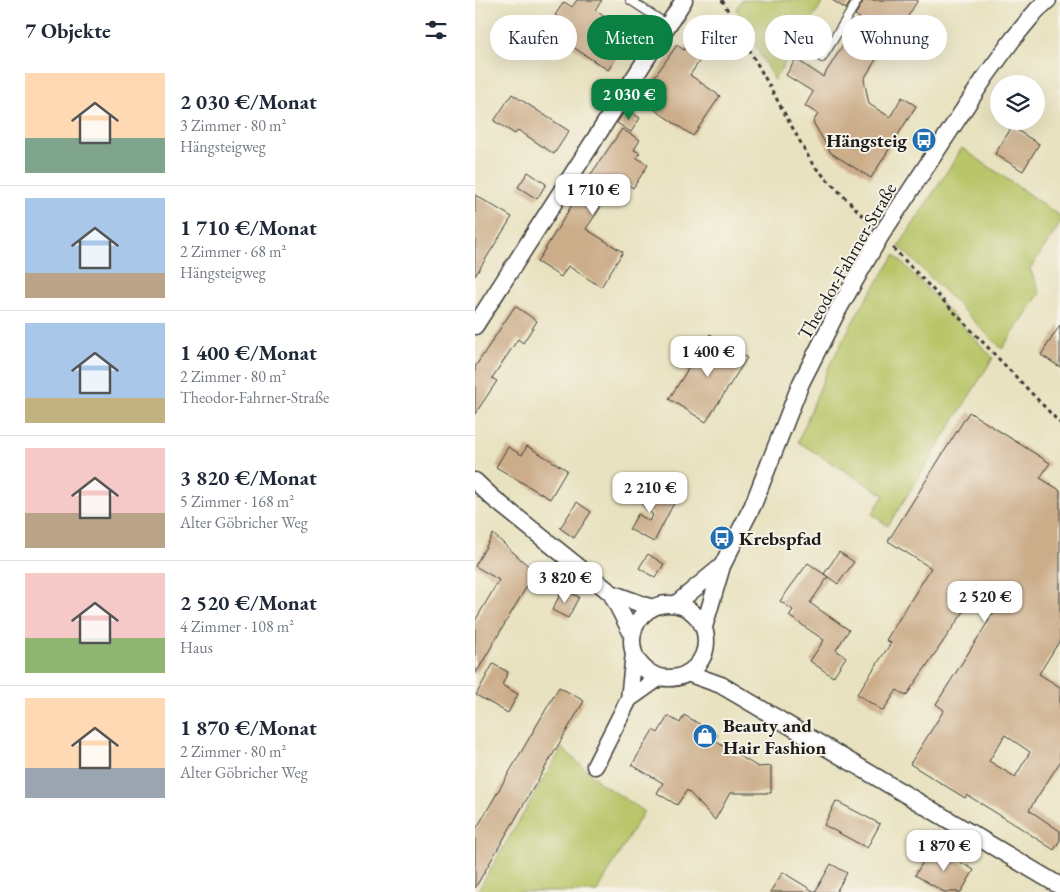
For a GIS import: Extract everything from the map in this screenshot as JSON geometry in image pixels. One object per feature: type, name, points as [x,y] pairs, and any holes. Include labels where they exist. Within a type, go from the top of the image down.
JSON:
[{"type":"street","points":[[673,18],[684,0]]},
{"type":"street","name":"Theodor-Fahrner-Straße","points":[[704,627],[722,566],[753,505],[801,383],[838,310],[881,235],[985,76],[1037,10],[1048,0]]},
{"type":"street","points":[[475,326],[646,60]]},
{"type":"street","points":[[475,481],[493,498],[611,593],[652,608]]},
{"type":"street","name":"Theodor-Fahrner-Straße","points":[[676,604],[722,566]]},
{"type":"street","points":[[611,593],[632,634]]},
{"type":"street","points":[[595,766],[629,699],[634,653],[632,634],[636,623],[643,614],[652,608],[666,604],[676,604],[692,611],[704,627],[706,641],[703,656],[696,666],[687,673],[676,677],[660,677],[650,673],[642,666],[634,653]]},
{"type":"street","points":[[703,656],[721,685]]},
{"type":"street","points":[[687,673],[721,685],[1060,886]]},
{"type":"street","points":[[629,699],[660,677]]},
{"type":"lane","points":[[630,0],[652,15]]},
{"type":"lane","points":[[832,42],[858,0]]},
{"type":"green space","points":[[742,0],[824,0],[815,15],[765,15],[765,60],[786,60],[774,80],[755,44],[755,15],[739,15],[736,9]]},
{"type":"green space","points":[[962,148],[1060,216],[1060,224],[1030,269],[1040,293],[1002,349],[899,246]]},
{"type":"green space","points":[[895,255],[993,358],[888,526],[872,514],[884,495],[798,442],[828,368],[861,307]]},
{"type":"green space","points":[[562,748],[602,784],[644,811],[597,892],[477,892]]},
{"type":"building","points":[[577,0],[602,0],[595,10],[602,15],[587,15],[587,56],[577,50],[577,15],[555,15],[564,2],[572,7]]},
{"type":"building","points":[[832,0],[851,0],[846,9]]},
{"type":"building","points":[[864,0],[918,0],[909,15],[855,15]]},
{"type":"building","points":[[677,45],[683,49],[683,60],[700,60],[690,75],[720,96],[693,136],[639,99],[666,60],[673,60],[673,51]]},
{"type":"building","points":[[842,47],[842,60],[876,60],[864,79],[869,104],[890,117],[902,97],[916,106],[871,178],[831,153],[813,122],[818,114],[805,106],[813,92],[786,75],[795,60],[798,60],[823,77]]},
{"type":"building","points":[[593,60],[615,60],[608,70]]},
{"type":"building","points":[[512,94],[569,131],[554,154],[518,130],[515,134],[494,121]]},
{"type":"building","points":[[626,109],[640,118],[631,132],[617,123]]},
{"type":"building","points":[[622,129],[640,140],[634,150],[640,153],[636,157],[648,165],[633,188],[617,177],[597,206],[600,208],[586,229],[623,252],[601,287],[568,266],[561,277],[537,262],[591,174]]},
{"type":"building","points":[[1010,130],[1017,130],[1039,144],[1023,171],[995,154]]},
{"type":"building","points":[[528,172],[546,184],[537,199],[518,187]]},
{"type":"building","points":[[475,195],[512,217],[475,276]]},
{"type":"building","points":[[515,306],[537,321],[523,343],[518,339],[492,378],[497,381],[475,414],[475,367]]},
{"type":"building","points":[[1060,325],[1060,367],[1041,355]]},
{"type":"building","points":[[710,334],[747,358],[706,422],[669,399]]},
{"type":"building","points":[[969,412],[1050,463],[1040,478],[1060,490],[1060,640],[1039,674],[1060,687],[1060,762],[1029,810],[1060,831],[1060,840],[1054,850],[967,795],[965,798],[910,764],[944,710],[936,704],[996,609],[975,595],[906,696],[897,690],[883,711],[857,694],[891,643],[886,640],[931,568],[888,541]],"holes":[[[1005,735],[1030,752],[1015,777],[989,761]]]},
{"type":"building","points":[[527,446],[567,470],[550,499],[496,467],[508,447],[522,455]]},
{"type":"building","points":[[628,484],[663,503],[668,496],[675,501],[654,542],[629,529],[638,514],[649,521],[653,515],[625,488]]},
{"type":"building","points":[[577,502],[591,512],[574,538],[560,528]]},
{"type":"building","points":[[493,534],[535,572],[475,675],[475,621],[499,580],[475,566]]},
{"type":"building","points":[[839,552],[854,562],[838,584],[824,574]]},
{"type":"building","points":[[648,554],[664,564],[655,578],[639,568]]},
{"type":"building","points":[[808,563],[828,577],[810,603],[849,630],[836,650],[846,657],[833,677],[810,661],[824,640],[789,616],[793,610],[780,601]]},
{"type":"building","points":[[563,589],[579,597],[568,618],[552,610]]},
{"type":"building","points":[[493,664],[508,672],[502,685],[518,694],[508,713],[476,695]]},
{"type":"building","points":[[559,687],[584,701],[475,888],[475,831]]},
{"type":"building","points":[[684,715],[718,735],[715,741],[758,767],[771,766],[771,793],[730,793],[715,820],[687,790],[677,805],[657,793],[663,783],[632,765],[653,730],[658,733],[668,716],[680,723]]},
{"type":"building","points":[[836,801],[880,824],[867,848],[824,825]]},
{"type":"building","points":[[933,846],[974,870],[961,892],[944,892],[915,875]]},
{"type":"building","points":[[831,864],[847,873],[836,892],[815,892]]},
{"type":"building","points":[[783,872],[792,878],[815,892],[770,892]]},
{"type":"place","name":"Hängsteig","points":[[924,140]]},
{"type":"place","name":"Krebspfad","points":[[722,538]]},
{"type":"place","name":"Beauty and Hair Fashion","points":[[705,736]]}]
